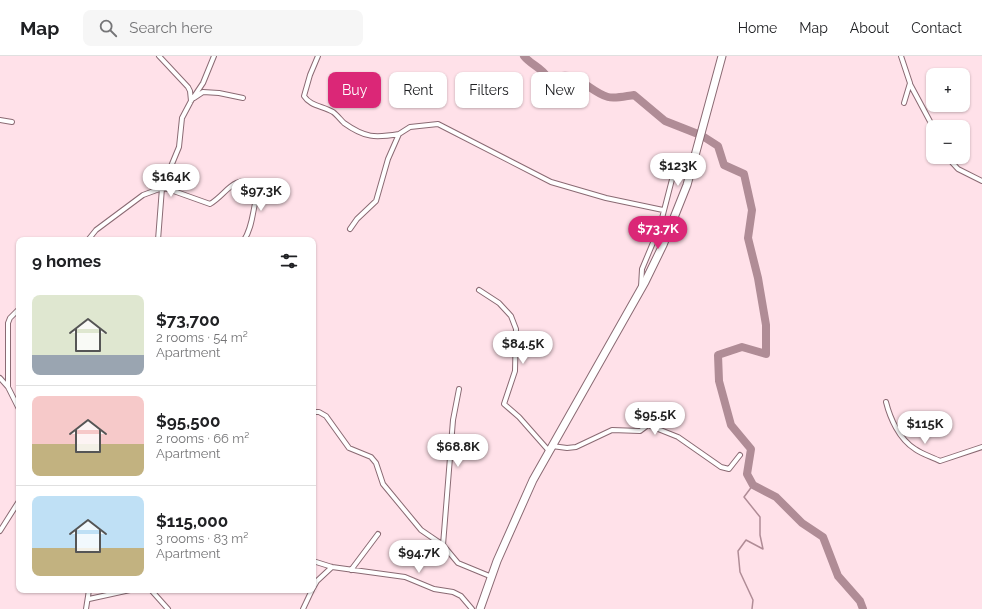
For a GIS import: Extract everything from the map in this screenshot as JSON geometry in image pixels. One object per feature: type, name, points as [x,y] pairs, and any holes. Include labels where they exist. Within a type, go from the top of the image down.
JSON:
[{"type":"highway","points":[[480,609],[492,576],[533,480],[641,290],[668,233],[687,185],[722,56]]},
{"type":"street","points":[[159,56],[188,87],[190,90],[191,101]]},
{"type":"street","points":[[158,237],[162,188],[179,147],[182,118],[203,83],[214,56]]},
{"type":"street","points":[[318,56],[310,74],[304,96],[307,101],[334,113],[355,131],[366,136],[377,137],[399,134],[410,127],[438,124],[551,182],[606,198],[663,210]]},
{"type":"street","points":[[901,56],[910,83],[929,120]]},
{"type":"street","points":[[904,103],[910,83]]},
{"type":"street","points":[[191,101],[203,92],[219,92],[243,98]]},
{"type":"street","points":[[0,120],[12,122]]},
{"type":"street","points":[[350,229],[357,219],[376,202],[388,159],[399,134]]},
{"type":"street","points":[[641,290],[642,269],[660,226],[663,210],[678,160]]},
{"type":"street","points":[[953,164],[958,169],[982,181]]},
{"type":"street","points":[[90,237],[96,230],[143,195],[162,188],[210,204],[236,182],[256,183],[259,190],[253,204],[251,227],[246,237]]},
{"type":"street","points":[[479,290],[499,303],[511,316],[516,329],[514,371],[504,404],[550,448],[576,447],[607,431],[624,429],[640,431],[648,425],[687,442],[720,467],[729,469],[740,455]]},
{"type":"street","points":[[8,388],[8,323],[10,318],[16,312]]},
{"type":"street","points":[[0,378],[8,388],[16,403]]},
{"type":"street","points":[[443,545],[453,420],[459,389]]},
{"type":"street","points":[[886,402],[890,415],[899,432],[914,449],[940,461],[982,446]]},
{"type":"street","points":[[316,412],[326,416],[349,448],[371,457],[376,463],[383,484],[389,493],[421,530],[443,545],[458,563],[492,576]]},
{"type":"street","points":[[0,531],[16,506]]},
{"type":"street","points":[[351,570],[378,534]]},
{"type":"street","points":[[316,562],[332,567],[351,570],[399,575],[434,589],[453,592],[461,596],[472,609]]},
{"type":"street","points":[[316,583],[332,567]]},
{"type":"street","points":[[86,609],[89,593]]},
{"type":"street","points":[[88,598],[114,593]]},
{"type":"street","points":[[154,593],[168,609]]},
{"type":"street","points":[[303,609],[310,593]]},
{"type":"waterway","points":[[524,56],[547,77],[554,79],[561,76],[575,78],[601,94],[611,98],[634,95],[665,121],[698,134]]},
{"type":"waterway","points":[[704,137],[718,146],[724,165],[744,174],[752,210],[748,238],[758,278],[766,325],[766,354],[742,347],[718,355],[719,381],[731,425],[751,449],[747,474],[753,485],[776,497],[802,523],[823,537],[838,576],[860,601],[863,609]]},
{"type":"waterway","points":[[752,609],[753,600],[740,572],[738,551],[746,540],[763,549],[760,535],[760,517],[744,497],[753,485]]}]
